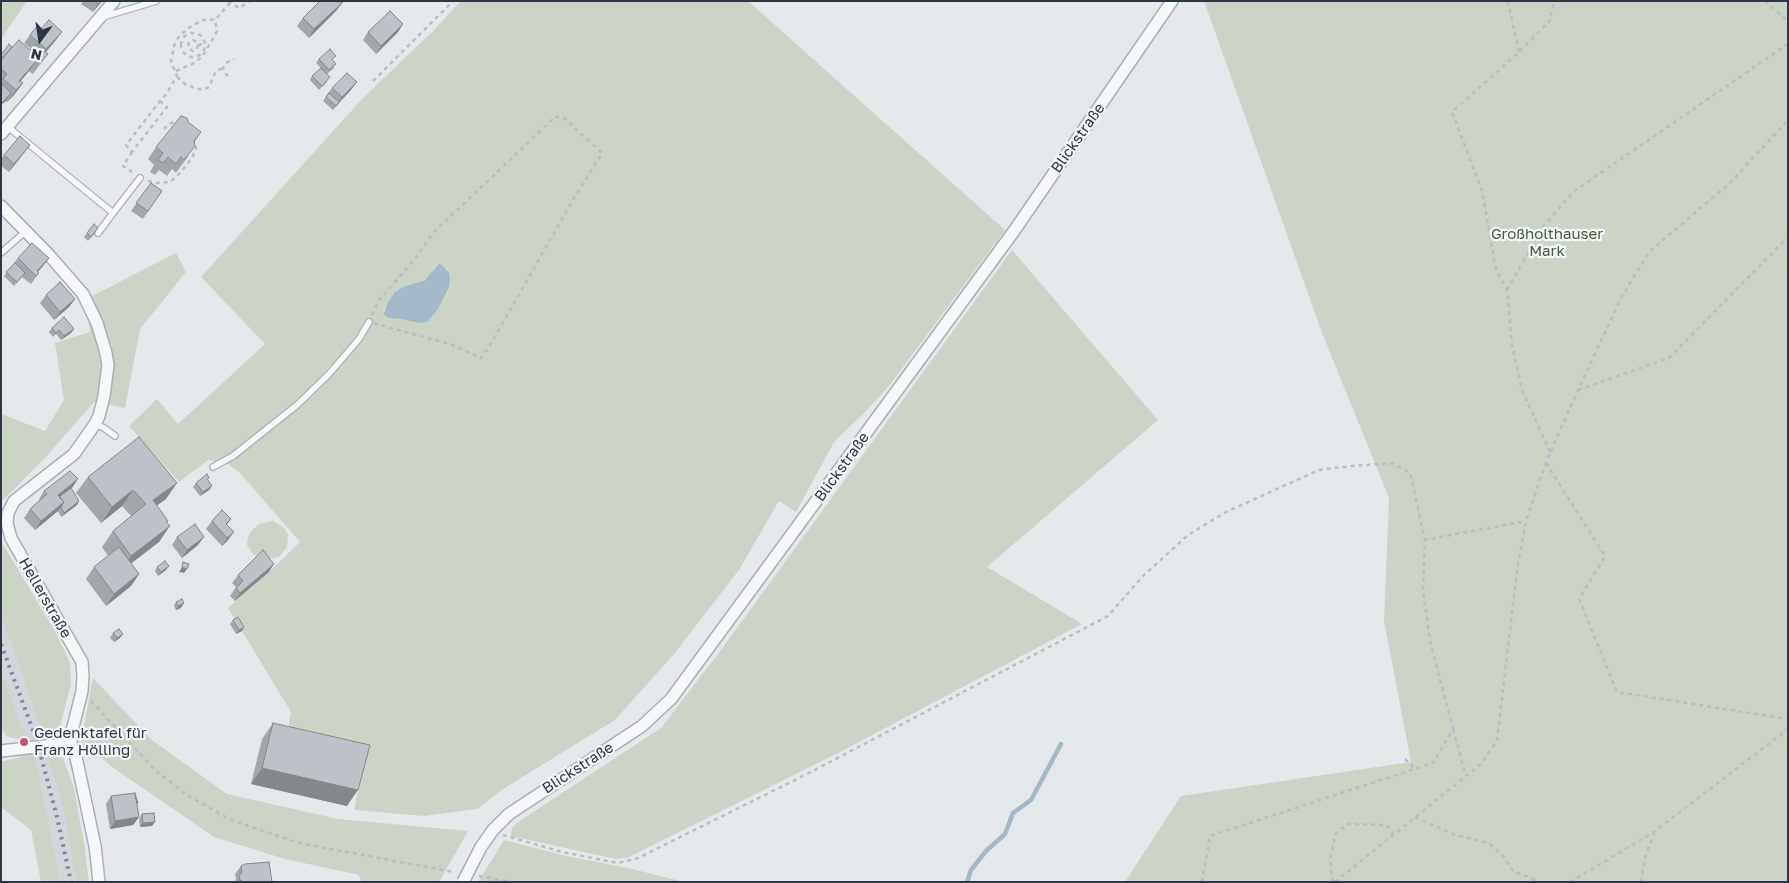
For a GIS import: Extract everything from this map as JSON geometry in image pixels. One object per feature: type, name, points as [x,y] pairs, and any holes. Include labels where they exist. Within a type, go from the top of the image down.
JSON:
[{"type":"street","points":[[4,131],[114,1]]},
{"type":"street","name":"Blickstraße","points":[[462,882],[481,847],[493,830],[522,805],[642,726],[672,698],[1008,238],[1172,1]]},
{"type":"street","name":"Hellerstraße","points":[[1,206],[49,255],[83,294],[103,340],[108,365],[99,416],[95,424],[74,454],[14,501],[8,513],[7,523],[11,538],[82,662],[82,691],[72,731],[71,743],[82,780],[95,846],[99,882]]},
{"type":"street","points":[[2,749],[71,743]]},
{"type":"lane","points":[[101,18],[156,1]]},
{"type":"lane","points":[[4,131],[113,213]]},
{"type":"lane","points":[[98,233],[140,178]]},
{"type":"lane","points":[[1,253],[26,231]]},
{"type":"lane","points":[[213,468],[233,456],[297,405],[329,374],[360,338],[370,322]]},
{"type":"lane","points":[[95,424],[115,436]]},
{"type":"path","points":[[176,72],[192,64],[203,54],[217,30],[215,20],[229,2],[239,8],[250,1]]},
{"type":"path","points":[[373,81],[453,1]]},
{"type":"path","points":[[1508,1],[1519,52]]},
{"type":"path","points":[[1550,452],[1522,390],[1512,345],[1507,290],[1496,270],[1482,191],[1452,112],[1519,52],[1549,22],[1554,1]]},
{"type":"path","points":[[1765,1],[1788,21]]},
{"type":"path","points":[[132,152],[126,145],[160,101],[176,76],[171,62],[174,46],[178,38],[194,24],[206,20],[215,20]]},
{"type":"path","points":[[188,34],[201,36],[205,44],[203,54],[194,56],[184,52],[181,45],[188,34]]},
{"type":"path","points":[[195,34],[194,40],[198,45]]},
{"type":"path","points":[[188,46],[189,42],[194,40]]},
{"type":"path","points":[[198,45],[205,44]]},
{"type":"path","points":[[1507,290],[1542,228],[1573,192],[1788,44]]},
{"type":"path","points":[[181,45],[188,46],[193,51],[194,56]]},
{"type":"path","points":[[193,51],[197,49],[198,45]]},
{"type":"path","points":[[176,76],[191,86],[197,88],[209,87],[216,72],[234,59]]},
{"type":"path","points":[[223,68],[228,76]]},
{"type":"path","points":[[160,101],[167,107],[123,166],[140,178],[157,183],[170,182],[192,158],[196,149],[195,142],[190,136]]},
{"type":"path","points":[[556,117],[564,118],[602,153],[481,358],[450,344],[370,322],[379,300],[414,259],[433,233],[556,117]]},
{"type":"path","points":[[1393,834],[1387,825],[1348,824],[1336,833],[1330,858],[1334,882],[1481,764],[1497,741],[1517,570],[1526,521],[1550,452],[1622,296],[1649,252],[1731,182],[1788,120]]},
{"type":"path","points":[[164,129],[168,124],[174,122],[181,128]]},
{"type":"path","points":[[1578,390],[1668,358],[1788,237]]},
{"type":"path","points":[[1546,462],[1605,556],[1579,599],[1618,692],[1788,719]]},
{"type":"path","points":[[493,830],[508,838],[618,863],[638,858],[807,774],[1108,616],[1144,576],[1188,534],[1226,512],[1319,470],[1392,463],[1410,472],[1425,540],[1423,591],[1430,641],[1466,776]]},
{"type":"path","points":[[1425,540],[1526,521]]},
{"type":"path","points":[[82,691],[156,770],[187,795],[231,820],[299,843],[455,872]]},
{"type":"path","points":[[1202,882],[1210,836],[1434,763],[1453,729]]},
{"type":"path","points":[[1570,882],[1654,832],[1788,729]]},
{"type":"path","points":[[1405,759],[1415,769]]},
{"type":"path","points":[[1415,817],[1455,835],[1489,843],[1504,856],[1514,872],[1529,876],[1539,882]]},
{"type":"path","points":[[1641,882],[1645,858],[1654,832]]},
{"type":"path","points":[[474,875],[512,882]]},
{"type":"shaded area","points":[[1,618],[18,661],[44,740],[24,742],[1,669]]},
{"type":"shaded area","points":[[46,751],[64,813],[76,882],[60,882],[35,753]]},
{"type":"green space","points":[[1,1],[27,1],[1,39]]},
{"type":"green space","points":[[461,1],[748,1],[1005,230],[889,386],[834,442],[796,512],[779,501],[739,570],[674,654],[615,720],[503,789],[477,809],[424,816],[354,810],[367,752],[287,735],[291,712],[228,608],[300,542],[240,473],[228,464],[208,460],[179,482],[129,426],[157,399],[178,424],[265,344],[201,277],[363,98],[433,31]],"holes":[[[440,264],[450,280],[449,287],[422,323],[383,315],[390,298],[425,280]]]},
{"type":"green space","name":"Großholthauser Mark","points":[[1204,1],[1788,1],[1788,882],[1125,882],[1181,796],[1411,762],[1384,621],[1389,498],[1322,333]]},
{"type":"green space","points":[[1012,250],[1158,420],[987,567],[1082,624],[840,752],[627,858],[616,859],[510,836],[512,828],[518,822],[661,728],[721,650]]},
{"type":"green space","points":[[176,253],[186,272],[140,329],[125,408],[94,402],[45,458],[2,501],[1,541],[1,414],[45,431],[64,400],[55,343],[90,332],[84,300]]},
{"type":"green space","points":[[273,521],[284,528],[288,534],[287,547],[279,557],[264,560],[253,554],[247,545],[248,537],[259,524]]},
{"type":"green space","points":[[1,541],[56,633],[70,663],[71,684],[57,738],[44,740],[18,661],[1,618]]},
{"type":"green space","points":[[1,669],[27,742],[6,736],[1,725]]},
{"type":"green space","points":[[93,678],[152,740],[227,794],[338,819],[468,831],[439,882],[361,882],[359,875],[285,859],[214,837],[115,769],[95,753],[80,746]]},
{"type":"green space","points":[[46,751],[57,753],[63,758],[74,788],[89,882],[76,882],[64,813]]},
{"type":"green space","points":[[35,753],[60,882],[41,882],[31,830],[1,807],[1,762]]},
{"type":"green space","points":[[504,840],[562,855],[628,868],[684,882],[478,882]]},
{"type":"water","points":[[439,264],[449,273],[449,287],[438,309],[427,322],[419,323],[389,318],[383,315],[394,293],[401,288],[425,280]]},
{"type":"building","points":[[320,1],[343,2],[314,29],[303,18]]},
{"type":"building","points":[[390,11],[403,24],[381,46],[368,32]]},
{"type":"building","points":[[49,20],[62,32],[46,49],[30,35],[37,26],[41,29]]},
{"type":"building","points":[[19,40],[30,50],[35,44],[48,54],[42,61],[38,59],[19,81],[23,83],[16,90],[3,79],[7,74],[1,69],[1,59]]},
{"type":"building","points":[[9,44],[12,47],[2,59],[1,55]]},
{"type":"building","points":[[330,49],[336,56],[332,59],[336,64],[329,70],[319,59]]},
{"type":"building","points":[[321,68],[330,77],[322,86],[312,76]]},
{"type":"building","points":[[347,73],[357,82],[342,97],[332,88]]},
{"type":"building","points":[[2,84],[11,93],[3,102],[1,101]]},
{"type":"building","points":[[329,93],[339,102],[336,106],[326,97]]},
{"type":"building","points":[[181,116],[187,118],[188,122],[201,132],[194,141],[195,146],[184,160],[181,157],[176,164],[168,157],[163,163],[158,160],[163,153],[156,147]]},
{"type":"building","points":[[20,136],[30,145],[14,164],[4,155]]},
{"type":"building","points":[[151,183],[162,191],[148,211],[136,203]]},
{"type":"building","points":[[94,224],[98,228],[91,237],[87,233]]},
{"type":"building","points":[[32,243],[49,258],[37,271],[39,273],[36,276],[18,258]]},
{"type":"building","points":[[15,263],[25,273],[17,282],[6,272]]},
{"type":"building","points":[[60,282],[75,299],[60,312],[46,295]]},
{"type":"building","points":[[64,317],[74,329],[64,336],[59,330],[56,333],[52,328]]},
{"type":"building","points":[[139,437],[177,483],[153,500],[170,526],[131,556],[113,531],[146,504],[133,490],[112,507],[88,477]]},
{"type":"building","points":[[70,471],[78,479],[58,495],[64,502],[41,521],[30,509],[47,494],[44,491]]},
{"type":"building","points":[[207,474],[209,478],[207,479],[212,486],[203,492],[196,483]]},
{"type":"building","points":[[71,488],[79,501],[64,513],[61,507],[64,502],[59,497]]},
{"type":"building","points":[[222,510],[231,519],[226,524],[234,532],[227,538],[212,521]]},
{"type":"building","points":[[195,524],[204,537],[187,550],[177,537]]},
{"type":"building","points":[[119,547],[139,574],[114,594],[94,567]]},
{"type":"building","points":[[263,550],[274,564],[240,593],[236,588],[243,581],[238,575]]},
{"type":"building","points":[[165,561],[169,566],[161,572],[157,567]]},
{"type":"building","points":[[183,562],[189,564],[187,569],[182,567]]},
{"type":"building","points":[[182,599],[184,603],[178,606],[176,602]]},
{"type":"building","points":[[238,617],[244,627],[239,630],[233,620]]},
{"type":"building","points":[[119,629],[123,634],[117,638],[113,633]]},
{"type":"building","points":[[273,723],[370,745],[358,790],[262,768]]},
{"type":"building","points":[[135,793],[139,817],[115,821],[111,796]]},
{"type":"building","points":[[154,813],[155,822],[143,823],[142,814]]},
{"type":"building","points":[[269,862],[272,882],[243,882],[240,880],[241,866]]},
{"type":"waterway","points":[[967,882],[971,870],[986,851],[1005,834],[1013,813],[1031,800],[1061,744]]},
{"type":"railway","points":[[1,644],[37,741],[57,817],[71,882]]},
{"type":"place","name":"Gedenktafel für Franz Hölling","points":[[24,742]]}]
